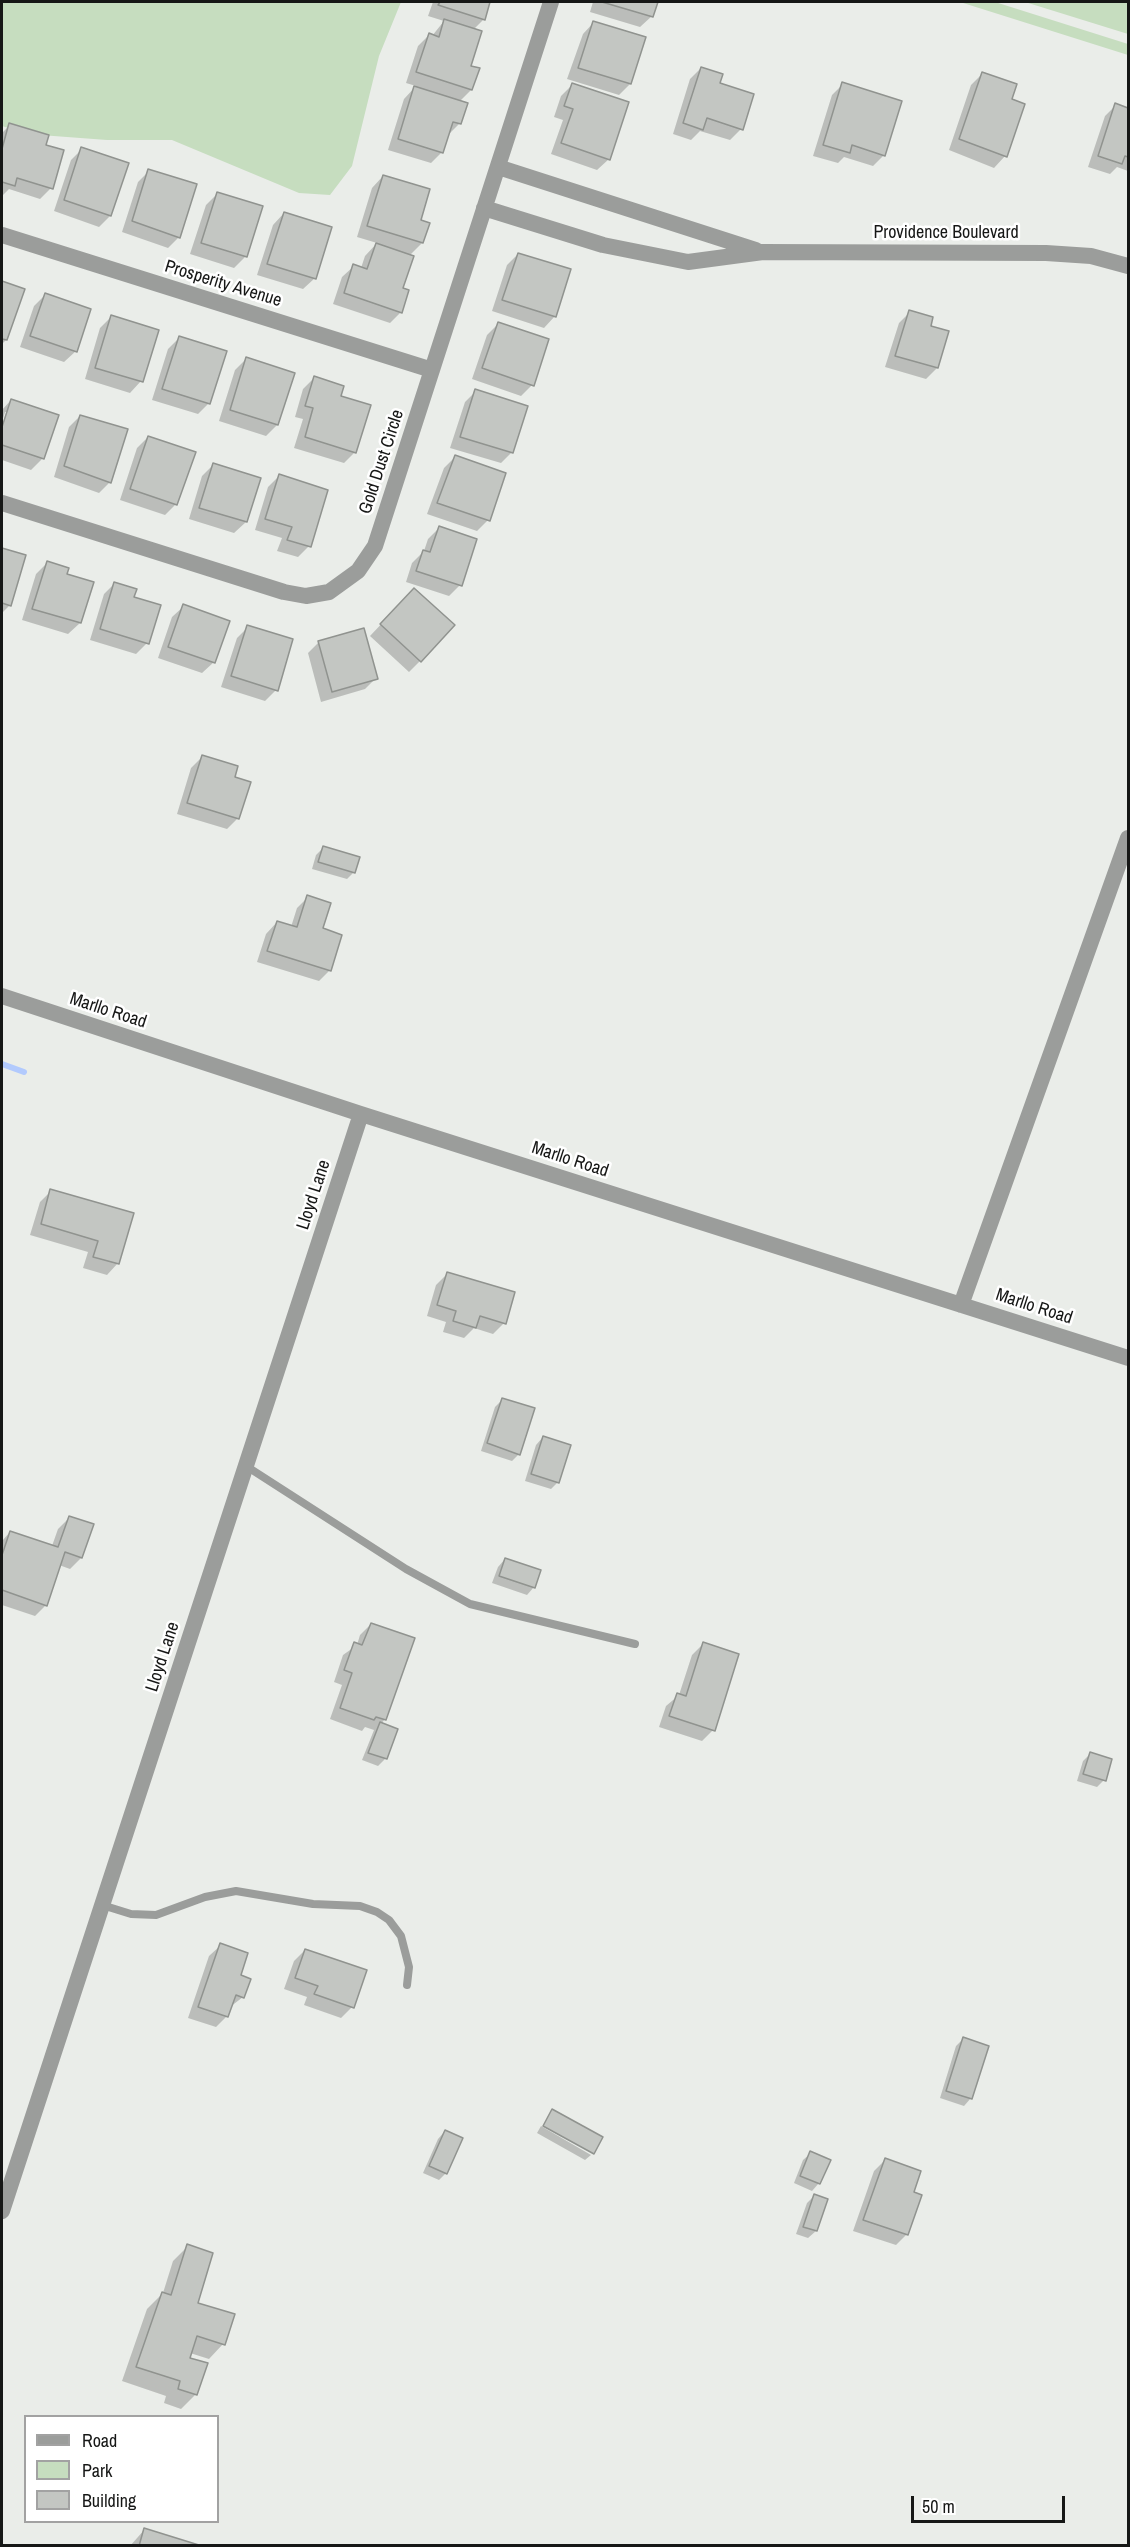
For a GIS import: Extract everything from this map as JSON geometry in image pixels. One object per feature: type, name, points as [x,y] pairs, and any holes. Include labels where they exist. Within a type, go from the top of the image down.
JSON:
[{"type":"street","name":"Gold Dust Circle","points":[[2,503],[284,592],[306,596],[329,592],[358,571],[375,546],[551,2]]},
{"type":"street","name":"Providence Boulevard","points":[[498,167],[763,252]]},
{"type":"street","name":"Providence Boulevard","points":[[484,208],[603,245],[688,262],[763,252],[1046,253],[1091,256],[1128,266]]},
{"type":"street","name":"Prosperity Avenue","points":[[2,235],[432,370]]},
{"type":"street","points":[[961,1305],[1128,838]]},
{"type":"street","name":"Marllo Road","points":[[2,996],[361,1114],[1128,1358]]},
{"type":"street","name":"Lloyd Lane","points":[[2,2211],[361,1114]]},
{"type":"lane","points":[[246,1466],[406,1569],[470,1604],[634,1644]]},
{"type":"lane","points":[[102,1905],[131,1914],[156,1915],[205,1897],[236,1891],[313,1904],[360,1906],[377,1912],[389,1920],[401,1936],[409,1966],[407,1984]]},
{"type":"green space","points":[[2,2],[401,2],[379,56],[352,166],[330,195],[299,193],[172,140],[107,140],[27,134],[2,126]]},
{"type":"green space","points":[[960,2],[995,2],[1128,44],[1128,55]]},
{"type":"green space","points":[[1025,2],[1128,2],[1128,34]]},
{"type":"building","points":[[440,2],[490,2],[485,20],[438,5]]},
{"type":"building","points":[[602,2],[658,2],[653,17]]},
{"type":"building","points":[[444,19],[482,31],[471,66],[480,68],[472,90],[416,72],[429,33],[439,37]]},
{"type":"building","points":[[593,21],[646,37],[631,84],[578,68]]},
{"type":"building","points":[[701,67],[723,74],[720,83],[754,94],[743,130],[707,118],[703,130],[683,123]]},
{"type":"building","points":[[982,72],[1017,84],[1012,99],[1025,104],[1007,157],[959,139]]},
{"type":"building","points":[[842,82],[902,101],[885,156],[852,145],[850,153],[823,145]]},
{"type":"building","points":[[572,83],[629,102],[610,160],[561,143],[573,109],[564,106]]},
{"type":"building","points":[[414,86],[468,103],[461,124],[453,122],[443,153],[398,139]]},
{"type":"building","points":[[1115,103],[1128,108],[1128,157],[1125,156],[1122,164],[1098,156]]},
{"type":"building","points":[[9,123],[49,135],[46,145],[64,150],[53,189],[17,178],[15,186],[2,182],[2,149]]},
{"type":"building","points":[[81,147],[129,163],[111,216],[64,200]]},
{"type":"building","points":[[148,169],[197,184],[180,238],[132,221]]},
{"type":"building","points":[[383,175],[430,189],[421,220],[430,223],[423,243],[367,226]]},
{"type":"building","points":[[217,192],[263,206],[247,257],[201,243]]},
{"type":"building","points":[[284,212],[332,227],[316,279],[267,264]]},
{"type":"building","points":[[376,243],[414,256],[403,288],[409,290],[402,313],[344,293],[353,264],[367,269]]},
{"type":"building","points":[[518,253],[571,269],[556,317],[502,300]]},
{"type":"building","points":[[2,281],[25,289],[7,340],[2,339]]},
{"type":"building","points":[[45,293],[91,309],[77,352],[30,336]]},
{"type":"building","points":[[909,310],[933,317],[931,326],[949,331],[938,368],[895,356]]},
{"type":"building","points":[[111,315],[159,330],[143,382],[95,368]]},
{"type":"building","points":[[498,322],[549,339],[534,386],[482,368]]},
{"type":"building","points":[[179,336],[227,351],[210,404],[162,389]]},
{"type":"building","points":[[246,357],[295,373],[278,425],[230,410]]},
{"type":"building","points":[[314,376],[344,386],[341,396],[371,405],[356,453],[305,437],[313,408],[305,406]]},
{"type":"building","points":[[475,389],[528,406],[513,453],[460,437]]},
{"type":"building","points":[[11,399],[59,415],[44,459],[2,445],[2,427]]},
{"type":"building","points":[[80,415],[128,429],[111,483],[64,466]]},
{"type":"building","points":[[148,436],[196,452],[177,505],[130,489]]},
{"type":"building","points":[[455,455],[506,473],[490,521],[437,503]]},
{"type":"building","points":[[213,463],[261,478],[247,522],[199,508]]},
{"type":"building","points":[[279,474],[328,490],[311,547],[287,540],[292,527],[265,519]]},
{"type":"building","points":[[439,526],[477,539],[462,586],[416,571],[423,550],[430,552]]},
{"type":"building","points":[[2,548],[26,555],[11,606],[2,603]]},
{"type":"building","points":[[47,561],[69,568],[67,574],[94,582],[81,623],[32,609]]},
{"type":"building","points":[[114,582],[137,589],[134,597],[161,605],[149,644],[100,629]]},
{"type":"building","points":[[414,588],[455,625],[421,662],[380,624]]},
{"type":"building","points":[[183,604],[230,621],[215,663],[168,647]]},
{"type":"building","points":[[247,625],[293,639],[278,691],[231,676]]},
{"type":"building","points":[[364,628],[378,679],[332,692],[318,641]]},
{"type":"building","points":[[202,755],[238,766],[235,777],[251,782],[239,819],[187,803]]},
{"type":"building","points":[[323,846],[360,857],[355,873],[318,862]]},
{"type":"building","points":[[307,895],[331,903],[323,928],[342,935],[331,971],[267,951],[277,921],[297,927]]},
{"type":"building","points":[[50,1189],[134,1213],[119,1264],[93,1257],[98,1241],[41,1224]]},
{"type":"building","points":[[447,1272],[515,1292],[506,1324],[480,1316],[476,1328],[453,1321],[456,1311],[437,1305]]},
{"type":"building","points":[[502,1398],[535,1408],[520,1455],[487,1443]]},
{"type":"building","points":[[543,1436],[571,1445],[559,1483],[531,1474]]},
{"type":"building","points":[[69,1516],[94,1524],[82,1558],[65,1552],[47,1606],[2,1590],[2,1555],[10,1531],[58,1547]]},
{"type":"building","points":[[505,1558],[541,1570],[535,1588],[499,1576]]},
{"type":"building","points":[[371,1623],[415,1638],[386,1720],[376,1717],[374,1720],[340,1708],[352,1673],[344,1670],[354,1642],[362,1645]]},
{"type":"building","points":[[703,1642],[739,1654],[715,1731],[669,1716],[677,1693],[686,1696]]},
{"type":"building","points":[[380,1722],[398,1729],[387,1759],[368,1753]]},
{"type":"building","points":[[1090,1752],[1112,1759],[1106,1781],[1083,1774]]},
{"type":"building","points":[[220,1943],[248,1953],[241,1975],[251,1979],[244,1998],[236,1995],[228,2017],[198,2007]]},
{"type":"building","points":[[305,1949],[367,1970],[354,2008],[314,1994],[318,1986],[295,1978]]},
{"type":"building","points":[[963,2037],[989,2046],[972,2099],[946,2091]]},
{"type":"building","points":[[552,2109],[603,2137],[594,2154],[543,2126]]},
{"type":"building","points":[[445,2130],[463,2138],[447,2174],[429,2166]]},
{"type":"building","points":[[810,2151],[831,2160],[820,2184],[800,2176]]},
{"type":"building","points":[[885,2158],[921,2171],[914,2192],[922,2195],[908,2235],[863,2220]]},
{"type":"building","points":[[814,2194],[828,2199],[817,2231],[803,2227]]},
{"type":"building","points":[[187,2244],[213,2253],[198,2303],[235,2314],[225,2345],[197,2336],[190,2358],[208,2363],[197,2395],[178,2389],[180,2381],[136,2367],[162,2292],[171,2295]]},
{"type":"building","points":[[144,2528],[202,2546],[139,2546]]},
{"type":"waterway","points":[[2,1064],[24,1072]]}]
